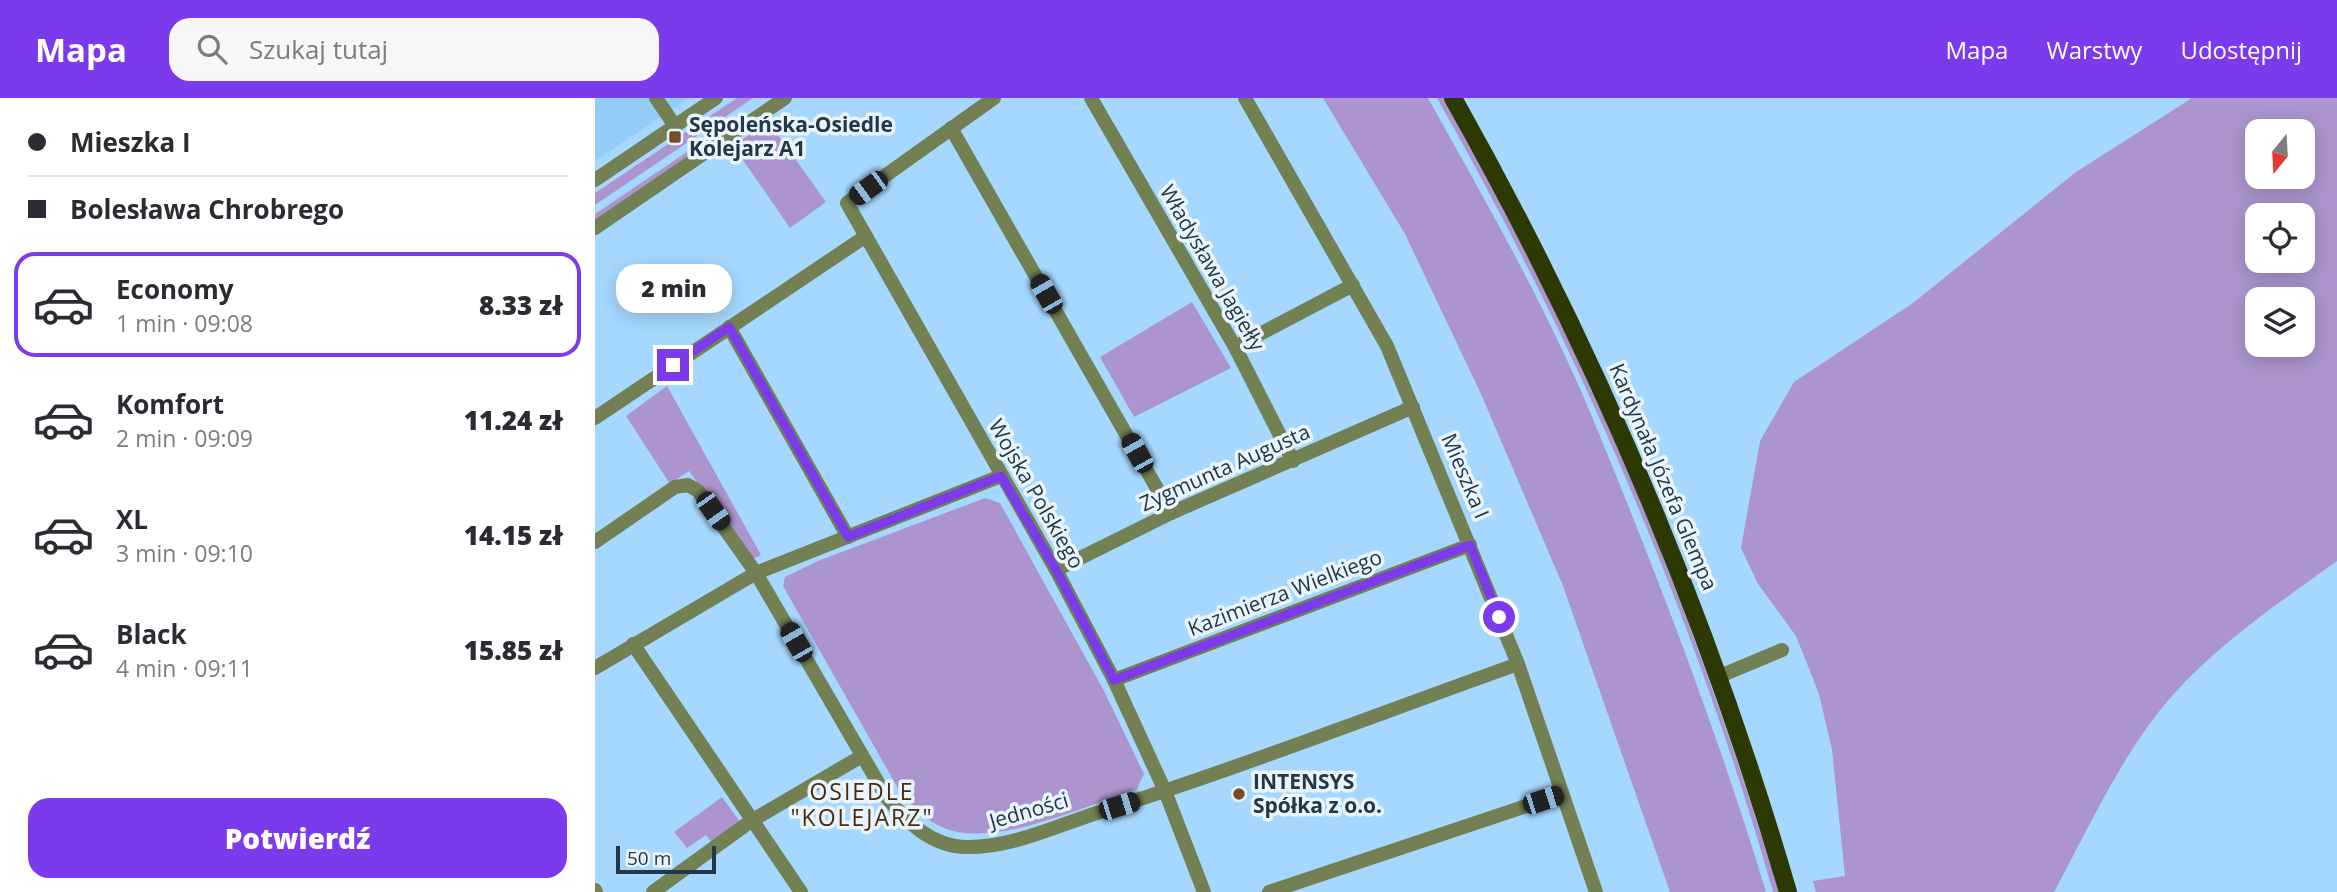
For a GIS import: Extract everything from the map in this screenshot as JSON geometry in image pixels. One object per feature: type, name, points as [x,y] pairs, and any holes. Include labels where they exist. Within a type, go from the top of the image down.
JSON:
[{"type":"main road","name":"Kardynała Józefa Glempa","points":[[1453,98],[1571,320],[1637,467],[1720,676],[1788,892]]},
{"type":"street","points":[[656,98],[675,126]]},
{"type":"street","points":[[595,180],[716,98]]},
{"type":"street","points":[[595,228],[785,98]]},
{"type":"street","points":[[994,98],[951,128],[1171,513]]},
{"type":"street","name":"Władysława Jagiełły","points":[[1091,98],[1235,347],[1293,461]]},
{"type":"street","name":"Mieszka I","points":[[1245,98],[1387,346],[1518,664],[1597,892]]},
{"type":"street","name":"Wojska Polskiego","points":[[951,128],[847,203],[1056,570],[1114,680],[1165,791],[1203,892]]},
{"type":"street","points":[[595,418],[866,236]]},
{"type":"street","points":[[1235,347],[1353,285]]},
{"type":"street","points":[[729,327],[848,537]]},
{"type":"street","name":"Zygmunta Augusta","points":[[1056,570],[1171,513],[1413,407]]},
{"type":"street","points":[[595,668],[756,573],[1001,476]]},
{"type":"street","name":"Jedności","points":[[595,542],[675,487],[688,485],[698,491],[756,573],[887,798],[904,819],[926,836],[966,847],[1004,842],[1165,791],[1518,664]]},
{"type":"street","name":"Kazimierza Wielkiego","points":[[1114,680],[1470,545]]},
{"type":"street","points":[[633,644],[801,892]]},
{"type":"street","points":[[1720,676],[1782,650]]},
{"type":"street","points":[[653,892],[751,821],[862,756]]},
{"type":"street","points":[[1269,892],[1562,794]]},
{"type":"shaded area","points":[[595,98],[689,98],[595,161]]},
{"type":"shaded area","points":[[737,98],[753,98],[595,205],[595,193]]},
{"type":"shaded area","points":[[1323,98],[1428,98],[1495,218],[1558,340],[1642,539],[1728,773],[1766,892],[1670,892],[1563,586],[1481,394],[1405,234]]},
{"type":"shaded area","points":[[1437,98],[1444,98],[1545,288],[1634,485],[1711,687],[1779,892],[1773,892],[1707,687],[1670,585],[1629,485],[1538,288]]},
{"type":"shaded area","points":[[2192,98],[2337,98],[2337,561],[2230,641],[2190,676],[2172,696],[2122,766],[2054,892],[1816,892],[1813,881],[1845,876],[1832,750],[1819,694],[1796,636],[1758,584],[1741,548],[1760,441],[1794,382],[1913,303],[2076,172]]},
{"type":"shaded area","points":[[769,122],[826,202],[790,228],[736,150],[726,150]]},
{"type":"shaded area","points":[[721,129],[724,133],[595,220],[595,214]]},
{"type":"shaded area","points":[[1192,302],[1231,368],[1134,417],[1100,357]]},
{"type":"shaded area","points":[[667,386],[761,555],[751,560],[689,471],[670,484],[626,416]]},
{"type":"shaded area","points":[[985,498],[1000,503],[1103,689],[1144,774],[1137,789],[1067,814],[1014,829],[965,833],[930,821],[899,790],[783,586],[785,577],[818,561]]},
{"type":"shaded area","points":[[722,797],[741,823],[712,843],[706,835],[687,848],[674,832]]},
{"type":"place","name":"Sępoleńska-Osiedle Kolejarz A1","points":[[675,137]]},
{"type":"place","name":"INTENSYS Spółka z o.o.","points":[[1239,794]]},
{"type":"district","name":"OSIEDLE \"KOLEJARZ\"","points":[[862,805]]},
{"type":"route","points":[[673,365],[729,327],[848,537],[1001,476],[1056,570],[1114,680],[1470,545],[1499,617]]}]
